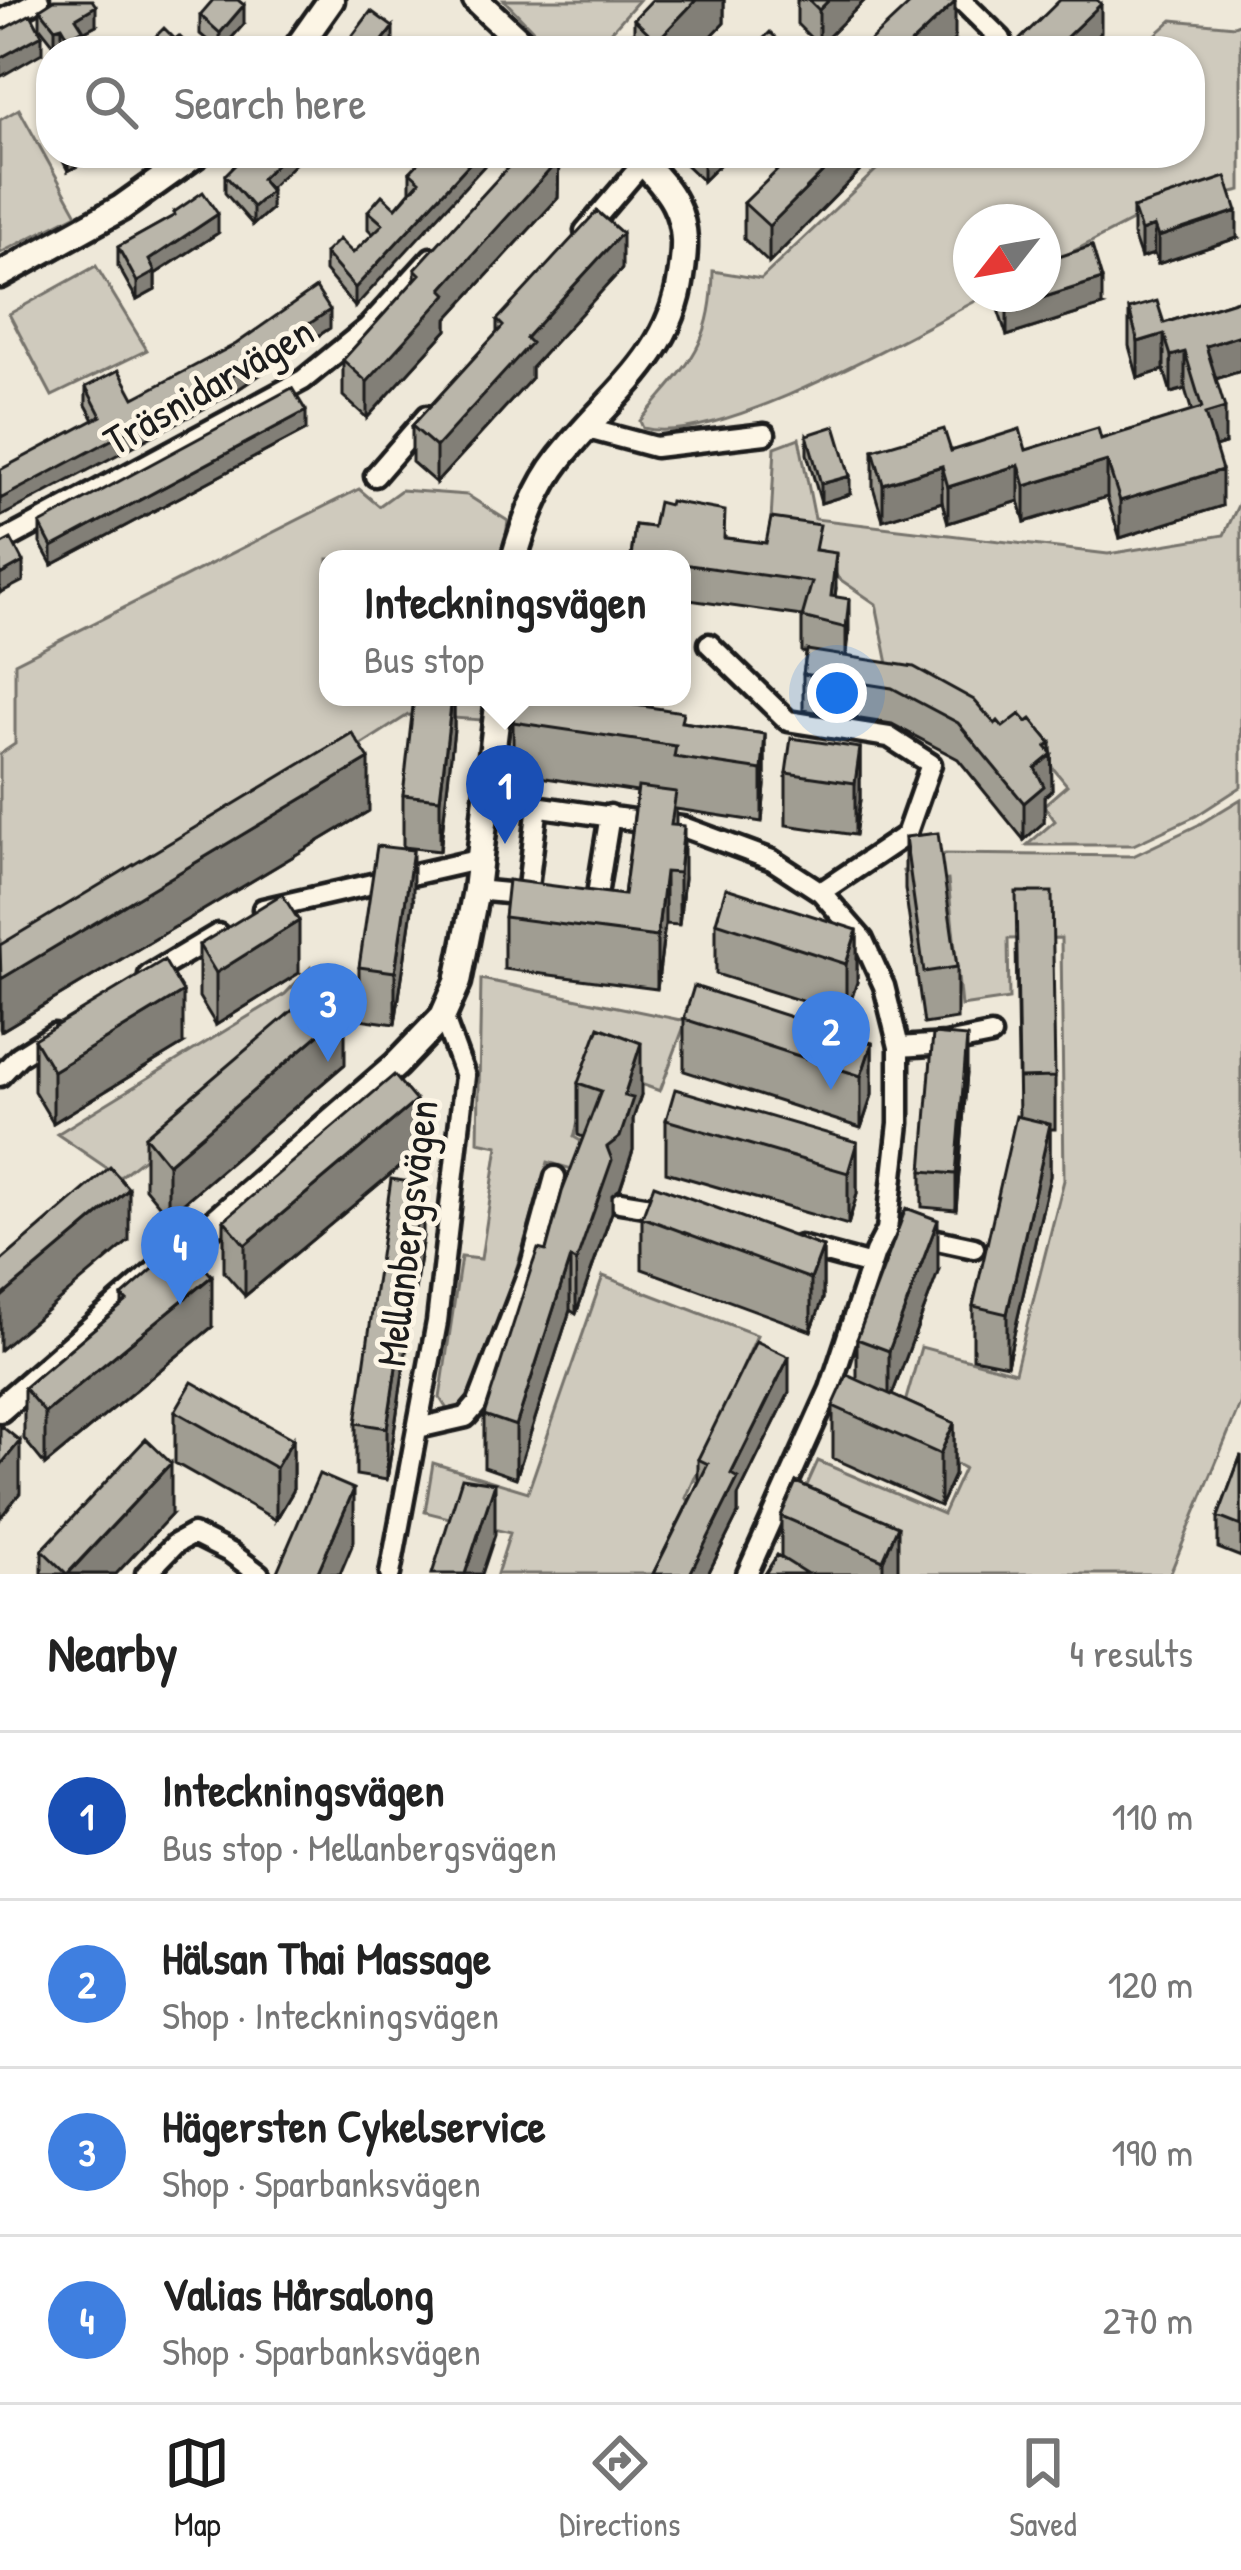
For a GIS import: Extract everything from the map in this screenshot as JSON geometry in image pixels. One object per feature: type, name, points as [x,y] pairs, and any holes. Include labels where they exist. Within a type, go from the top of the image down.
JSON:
[{"type":"street","points":[[0,21],[39,0]]},
{"type":"street","points":[[306,36],[331,0]]},
{"type":"street","points":[[476,0],[514,36]]},
{"type":"street","points":[[962,0],[998,36]]},
{"type":"street","points":[[0,274],[121,208],[177,168]]},
{"type":"street","points":[[571,248],[631,168]]},
{"type":"street","points":[[517,550],[541,486],[560,457],[662,340],[679,297],[684,231],[674,202],[647,168]]},
{"type":"street","name":"Träsnidarvägen","points":[[0,543],[303,380],[367,328],[447,241]]},
{"type":"street","points":[[375,476],[445,395]]},
{"type":"street","points":[[588,429],[656,447],[765,434]]},
{"type":"street","points":[[710,644],[788,721],[889,736],[931,764],[906,835],[821,892]]},
{"type":"street","points":[[0,1408],[396,1065],[443,1016],[466,952],[498,706]]},
{"type":"street","points":[[526,895],[537,813],[542,807],[683,827],[772,860],[821,892],[863,940],[884,986],[899,1047],[898,1123],[887,1229],[830,1389],[747,1574]]},
{"type":"street","points":[[476,890],[585,905],[596,901],[610,814]]},
{"type":"street","points":[[137,982],[279,904],[481,859]]},
{"type":"street","name":"Mellanbergsvägen","points":[[390,1574],[437,1322],[465,1076],[443,1016]]},
{"type":"street","points":[[0,1076],[19,1056],[79,1018]]},
{"type":"street","points":[[899,1047],[991,1035]]},
{"type":"street","name":"Mellanbergsvägen","points":[[418,1428],[466,1417],[478,1402],[530,1265],[555,1177]]},
{"type":"street","points":[[620,1202],[696,1216]]},
{"type":"street","points":[[887,1229],[974,1248]]},
{"type":"street","points":[[783,1241],[871,1265]]},
{"type":"street","points":[[146,1574],[175,1544],[193,1534],[259,1574]]},
{"type":"shaded area","points":[[504,0],[639,0],[607,36],[539,36]]},
{"type":"shaded area","points":[[1172,20],[1241,23],[1241,190],[1151,211],[1061,258],[1061,204],[953,204],[955,312],[766,404],[676,430],[643,428],[640,421],[702,338],[713,271],[761,279],[878,168],[1205,168],[1205,36],[1154,36]]},
{"type":"shaded area","points":[[19,109],[36,140],[36,168],[52,168],[77,214],[0,253],[0,120]]},
{"type":"shaded area","points":[[96,266],[147,350],[52,396],[9,314]]},
{"type":"shaded area","points":[[799,438],[815,519],[1108,554],[1224,535],[1241,499],[1241,787],[1196,816],[1133,845],[1027,845],[1055,821],[1044,805],[1067,785],[1028,738],[893,689],[876,604],[838,578],[823,551],[770,540],[775,447]]},
{"type":"shaded area","points":[[359,489],[379,506],[401,490],[467,495],[508,521],[504,550],[319,550],[319,706],[484,706],[482,720],[408,715],[0,966],[0,754],[15,744],[15,663]]},
{"type":"shaded area","points":[[1241,799],[1241,1402],[1170,1574],[902,1574],[790,1523],[818,1461],[943,1514],[964,1468],[896,1434],[921,1347],[1015,1372],[1064,1180],[1061,938],[1008,939],[1009,999],[961,1006],[948,880],[907,883],[903,871],[945,854],[1133,856]]},
{"type":"shaded area","points":[[310,968],[316,1030],[280,1051],[120,1177],[57,1134],[285,994]]},
{"type":"shaded area","points":[[481,979],[686,1021],[660,1091],[593,1067],[574,1137],[591,1147],[582,1172],[548,1162],[478,1399],[460,1414],[450,1414],[440,1398],[461,1257],[481,1259],[498,1146],[478,1142]]},
{"type":"shaded area","points":[[603,1276],[757,1335],[686,1498],[694,1504],[659,1574],[497,1574],[510,1533],[425,1512],[433,1463],[528,1492]]},
{"type":"building","points":[[54,0],[92,0],[96,6],[76,18],[83,29],[72,36],[62,26],[55,28],[40,9]]},
{"type":"building","points":[[213,0],[238,0],[244,5],[220,33],[200,15]]},
{"type":"building","points":[[652,0],[696,0],[662,36],[652,36],[634,19]]},
{"type":"building","points":[[809,0],[829,0],[819,10]]},
{"type":"building","points":[[914,0],[955,2],[919,36],[876,36]]},
{"type":"building","points":[[1060,0],[1101,4],[1068,36],[1023,36]]},
{"type":"building","points":[[371,11],[393,27],[386,36],[352,36]]},
{"type":"building","points":[[31,14],[42,35],[0,58],[0,31]]},
{"type":"building","points":[[232,168],[272,168],[261,179],[271,191],[253,207],[225,175]]},
{"type":"building","points":[[414,168],[465,168],[355,288],[325,253],[339,239],[353,253],[383,224],[368,211],[382,195],[396,208],[420,181],[410,172]]},
{"type":"building","points":[[507,168],[552,168],[442,289],[447,294],[367,382],[343,360],[420,274],[415,269]]},
{"type":"building","points":[[780,168],[827,168],[769,226],[744,203]]},
{"type":"building","points":[[1226,177],[1237,211],[1158,237],[1154,226],[1141,231],[1133,208]]},
{"type":"building","points":[[203,192],[218,214],[149,260],[155,272],[137,282],[118,247],[175,215]]},
{"type":"building","points":[[597,211],[622,233],[436,447],[412,426],[503,326],[497,320]]},
{"type":"building","points":[[1092,246],[1102,279],[1061,292],[1061,256]]},
{"type":"building","points":[[316,288],[330,310],[228,378],[0,499],[0,470],[101,416],[86,387],[119,370],[134,398],[236,344]]},
{"type":"building","points":[[1241,299],[1241,335],[1206,346],[1225,408],[1205,414],[1222,470],[1120,501],[1107,461],[1025,486],[1019,465],[948,487],[942,466],[883,484],[873,450],[944,429],[951,451],[1020,429],[1026,450],[1098,428],[1101,439],[1202,408],[1185,352],[1171,356],[1164,334],[1138,342],[1129,309],[1157,301],[1164,323]]},
{"type":"building","points":[[292,388],[306,411],[52,547],[40,524]]},
{"type":"building","points":[[835,426],[850,476],[821,484],[807,435]]},
{"type":"building","points":[[670,501],[725,511],[724,538],[766,543],[771,518],[820,525],[815,550],[836,553],[831,596],[849,599],[846,628],[802,617],[812,582],[691,565],[691,550],[632,550],[635,525],[653,527],[658,502],[669,505]]},
{"type":"building","points":[[11,539],[23,562],[0,575],[0,545]]},
{"type":"building","points":[[807,650],[914,667],[974,700],[1003,727],[1020,714],[1027,722],[1031,719],[1051,743],[1046,747],[1052,754],[1035,768],[1044,786],[1024,803],[958,723],[892,688],[803,674]]},
{"type":"building","points":[[413,706],[451,706],[440,799],[403,795]]},
{"type":"building","points":[[515,706],[642,706],[683,712],[681,722],[765,734],[762,770],[674,757],[676,746],[513,722]]},
{"type":"building","points":[[352,733],[369,759],[1,979],[0,945]]},
{"type":"building","points":[[791,738],[860,748],[855,783],[786,773]]},
{"type":"building","points":[[638,787],[676,792],[671,825],[684,826],[679,873],[665,872],[657,937],[504,917],[508,880],[624,895]]},
{"type":"building","points":[[938,833],[957,967],[924,972],[905,837]]},
{"type":"building","points":[[377,846],[413,850],[395,972],[359,967]]},
{"type":"building","points":[[726,888],[857,930],[846,964],[716,922]]},
{"type":"building","points":[[1016,892],[1052,892],[1055,1077],[1019,1078]]},
{"type":"building","points":[[282,894],[299,921],[216,973],[199,945]]},
{"type":"building","points":[[164,960],[183,992],[53,1071],[34,1039]]},
{"type":"building","points":[[322,985],[345,1012],[168,1164],[145,1136]]},
{"type":"building","points":[[694,986],[872,1043],[861,1076],[684,1019]]},
{"type":"building","points":[[599,1027],[641,1043],[624,1096],[633,1098],[620,1137],[607,1147],[612,1160],[576,1262],[570,1258],[516,1426],[484,1415],[538,1249],[546,1251],[562,1192],[601,1091],[578,1083]]},
{"type":"building","points":[[933,1034],[967,1037],[956,1174],[922,1171]]},
{"type":"building","points":[[394,1075],[416,1101],[245,1245],[224,1220]]},
{"type":"building","points":[[675,1089],[857,1142],[848,1173],[666,1120]]},
{"type":"building","points":[[1016,1116],[1050,1124],[1007,1314],[973,1306]]},
{"type":"building","points":[[110,1167],[129,1189],[0,1298],[0,1262]]},
{"type":"building","points":[[391,1179],[423,1184],[387,1428],[356,1423]]},
{"type":"building","points":[[654,1185],[823,1247],[811,1279],[642,1217]]},
{"type":"building","points":[[906,1208],[938,1220],[889,1351],[857,1339]]},
{"type":"building","points":[[183,1243],[212,1276],[45,1413],[24,1388],[127,1301],[122,1296]]},
{"type":"building","points":[[756,1341],[789,1357],[731,1474],[738,1478],[690,1574],[653,1574],[708,1464],[698,1459]]},
{"type":"building","points":[[847,1375],[954,1423],[940,1454],[833,1406]]},
{"type":"building","points":[[192,1382],[293,1439],[276,1468],[175,1411]]},
{"type":"building","points":[[0,1425],[20,1441],[0,1466]]},
{"type":"building","points":[[146,1439],[171,1463],[67,1574],[42,1550]]},
{"type":"building","points":[[1241,1455],[1241,1526],[1218,1517]]},
{"type":"building","points":[[319,1474],[354,1489],[317,1574],[276,1574]]},
{"type":"building","points":[[462,1478],[495,1483],[465,1574],[432,1574]]},
{"type":"building","points":[[796,1482],[898,1526],[883,1560],[781,1516]]},
{"type":"building","points":[[777,1555],[806,1573],[806,1574],[765,1574]]},
{"type":"place","name":"Inteckningsvägen","points":[[505,844]]},
{"type":"place","name":"Hägersten Cykelservice","points":[[328,1062]]},
{"type":"place","name":"Hälsan Thai Massage","points":[[831,1090]]},
{"type":"place","name":"Valias Hårsalong","points":[[180,1305]]}]
